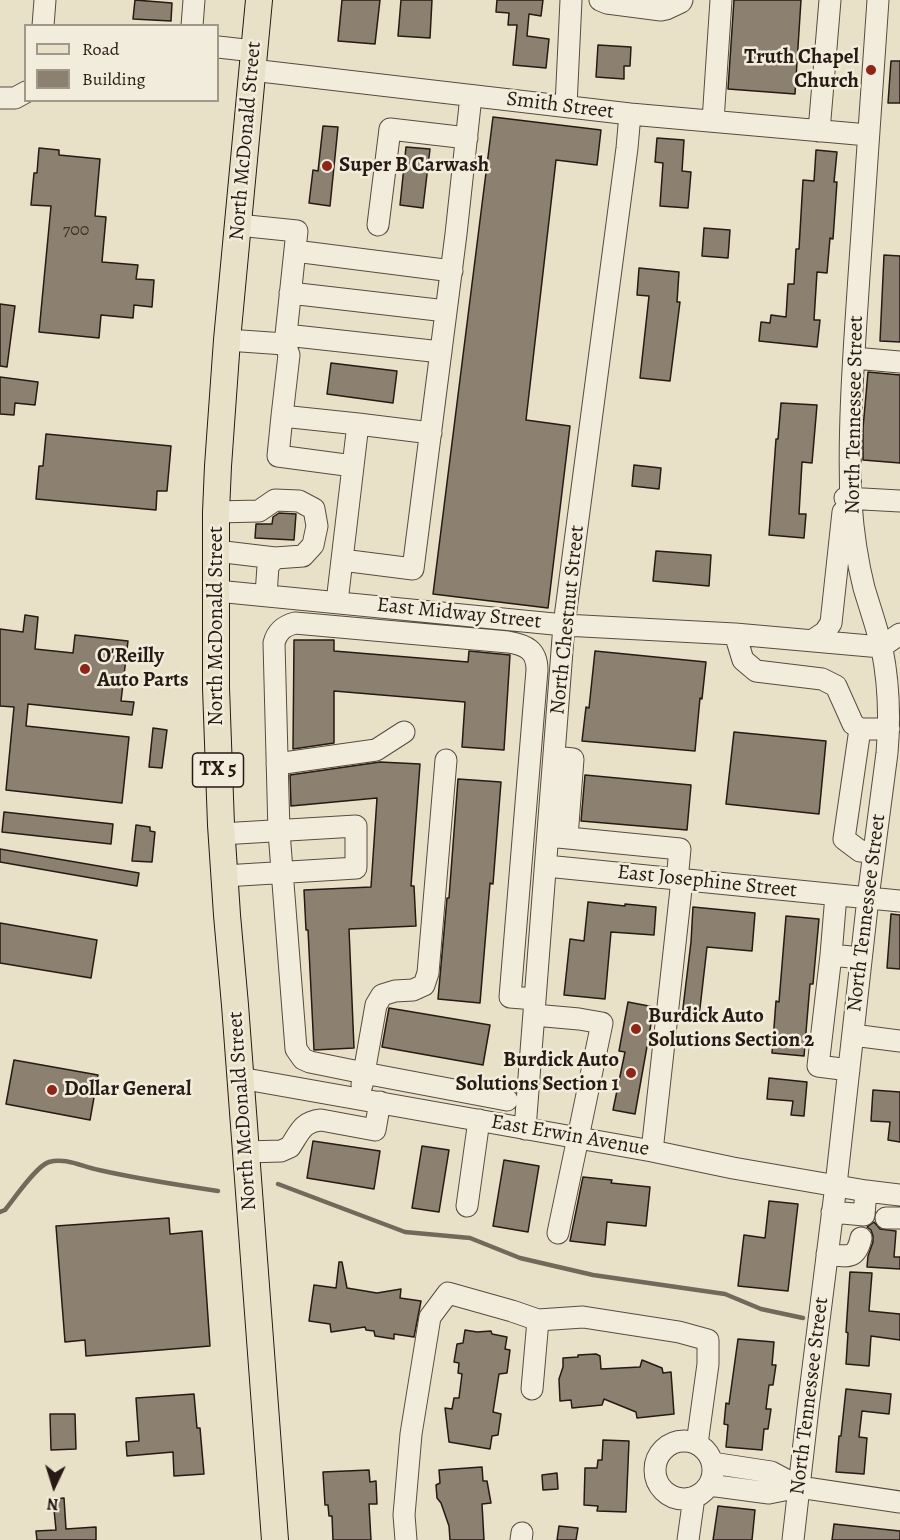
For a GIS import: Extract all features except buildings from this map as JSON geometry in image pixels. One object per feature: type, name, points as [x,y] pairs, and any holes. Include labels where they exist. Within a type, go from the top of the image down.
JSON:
[{"type":"main road","name":"North McDonald Street","points":[[259,0],[227,340],[216,512],[216,688],[221,834],[274,1540]]},
{"type":"street","points":[[43,24],[45,0]]},
{"type":"street","points":[[192,24],[194,0]]},
{"type":"street","points":[[566,106],[571,0]]},
{"type":"street","points":[[600,0],[607,3],[662,10],[682,0]]},
{"type":"street","points":[[713,121],[721,0]]},
{"type":"street","points":[[819,130],[830,0]]},
{"type":"street","name":"North Tennessee Street","points":[[793,1540],[868,898],[874,852],[894,754],[889,729],[889,702],[881,646],[864,587],[848,499],[854,358],[878,0]]},
{"type":"street","name":"Smith Street","points":[[219,47],[253,60],[384,84],[471,96],[630,114],[868,135]]},
{"type":"street","points":[[2,98],[17,97],[24,93]]},
{"type":"street","points":[[342,560],[413,569],[452,271],[471,96]]},
{"type":"street","name":"North Chestnut Street","points":[[525,1129],[546,866],[557,837],[560,804],[554,757],[564,625],[630,114]]},
{"type":"street","points":[[378,225],[390,129],[467,138]]},
{"type":"street","points":[[238,225],[297,231],[285,339],[290,356],[278,456],[353,466]]},
{"type":"street","points":[[295,251],[452,271]]},
{"type":"street","points":[[290,292],[446,311]]},
{"type":"street","points":[[227,340],[285,339],[441,352]]},
{"type":"street","points":[[854,358],[900,362]]},
{"type":"street","points":[[282,416],[430,433]]},
{"type":"street","points":[[337,602],[358,424]]},
{"type":"street","points":[[813,640],[825,633],[831,622],[848,499],[900,501]]},
{"type":"street","points":[[216,512],[259,511],[275,500],[299,501],[314,509],[317,526],[314,545],[303,556],[275,558],[216,551]]},
{"type":"street","points":[[266,595],[268,566],[275,558]]},
{"type":"street","name":"East Midway Street","points":[[217,591],[564,625],[735,634],[881,646]]},
{"type":"street","points":[[507,1100],[310,1062],[303,1059],[296,1049],[281,873],[274,643],[279,632],[288,625],[295,622],[519,644],[526,646],[537,661],[510,997],[535,1007],[602,1023],[558,1233]]},
{"type":"street","points":[[735,634],[743,660],[756,671],[822,679],[836,686],[853,724],[860,729],[889,729]]},
{"type":"street","points":[[881,646],[900,634]]},
{"type":"street","points":[[537,673],[561,675]]},
{"type":"street","points":[[860,729],[844,839],[860,851],[874,852]]},
{"type":"street","points":[[277,764],[376,750],[404,732]]},
{"type":"street","points":[[246,1152],[281,1151],[290,1147],[302,1127],[313,1121],[321,1120],[375,1130],[364,1072],[376,1005],[382,995],[424,985],[429,973],[447,760]]},
{"type":"street","points":[[221,834],[356,826],[356,868],[224,876]]},
{"type":"street","points":[[557,837],[680,849],[680,880],[651,1151]]},
{"type":"street","name":"East Josephine Street","points":[[546,866],[900,901]]},
{"type":"street","points":[[836,895],[818,1066],[849,1070]]},
{"type":"street","points":[[831,955],[861,958]]},
{"type":"street","points":[[853,1035],[900,1041]]},
{"type":"street","name":"East Erwin Avenue","points":[[240,1078],[651,1151],[733,1168],[900,1195]]},
{"type":"street","points":[[321,1120],[327,1093]]},
{"type":"street","points":[[467,1206],[473,1119],[471,1093]]},
{"type":"street","points":[[827,1254],[852,1256],[856,1252],[874,1221],[866,1191]]},
{"type":"street","points":[[832,1212],[874,1221]]},
{"type":"street","points":[[406,1540],[404,1515],[411,1434],[430,1317],[448,1293],[538,1320],[583,1317],[679,1332],[708,1340],[708,1364],[697,1444]]},
{"type":"street","points":[[532,1389],[538,1320]]},
{"type":"street","points":[[688,1540],[701,1491],[713,1471],[712,1463],[704,1449],[697,1444],[679,1441],[670,1444],[662,1450],[655,1468],[660,1486],[675,1497],[684,1498],[701,1491],[769,1493],[800,1487]]},
{"type":"street","points":[[712,1463],[771,1472],[800,1487],[900,1502]]},
{"type":"waterway","points":[[0,1212],[5,1210],[38,1170],[49,1162],[55,1161],[218,1191]]},
{"type":"waterway","points":[[278,1184],[405,1232],[470,1238],[520,1258],[593,1275],[725,1294],[761,1309],[803,1318]]},
{"type":"place","name":"Truth Chapel Church","points":[[871,70]]},
{"type":"place","name":"Super B Carwash","points":[[327,166]]},
{"type":"place","name":"O'Reilly Auto Parts","points":[[85,669]]},
{"type":"place","name":"Burdick Auto Solutions Section 2","points":[[636,1029]]},
{"type":"place","name":"Burdick Auto Solutions Section 1","points":[[631,1073]]},
{"type":"place","name":"Dollar General","points":[[52,1090]]}]
